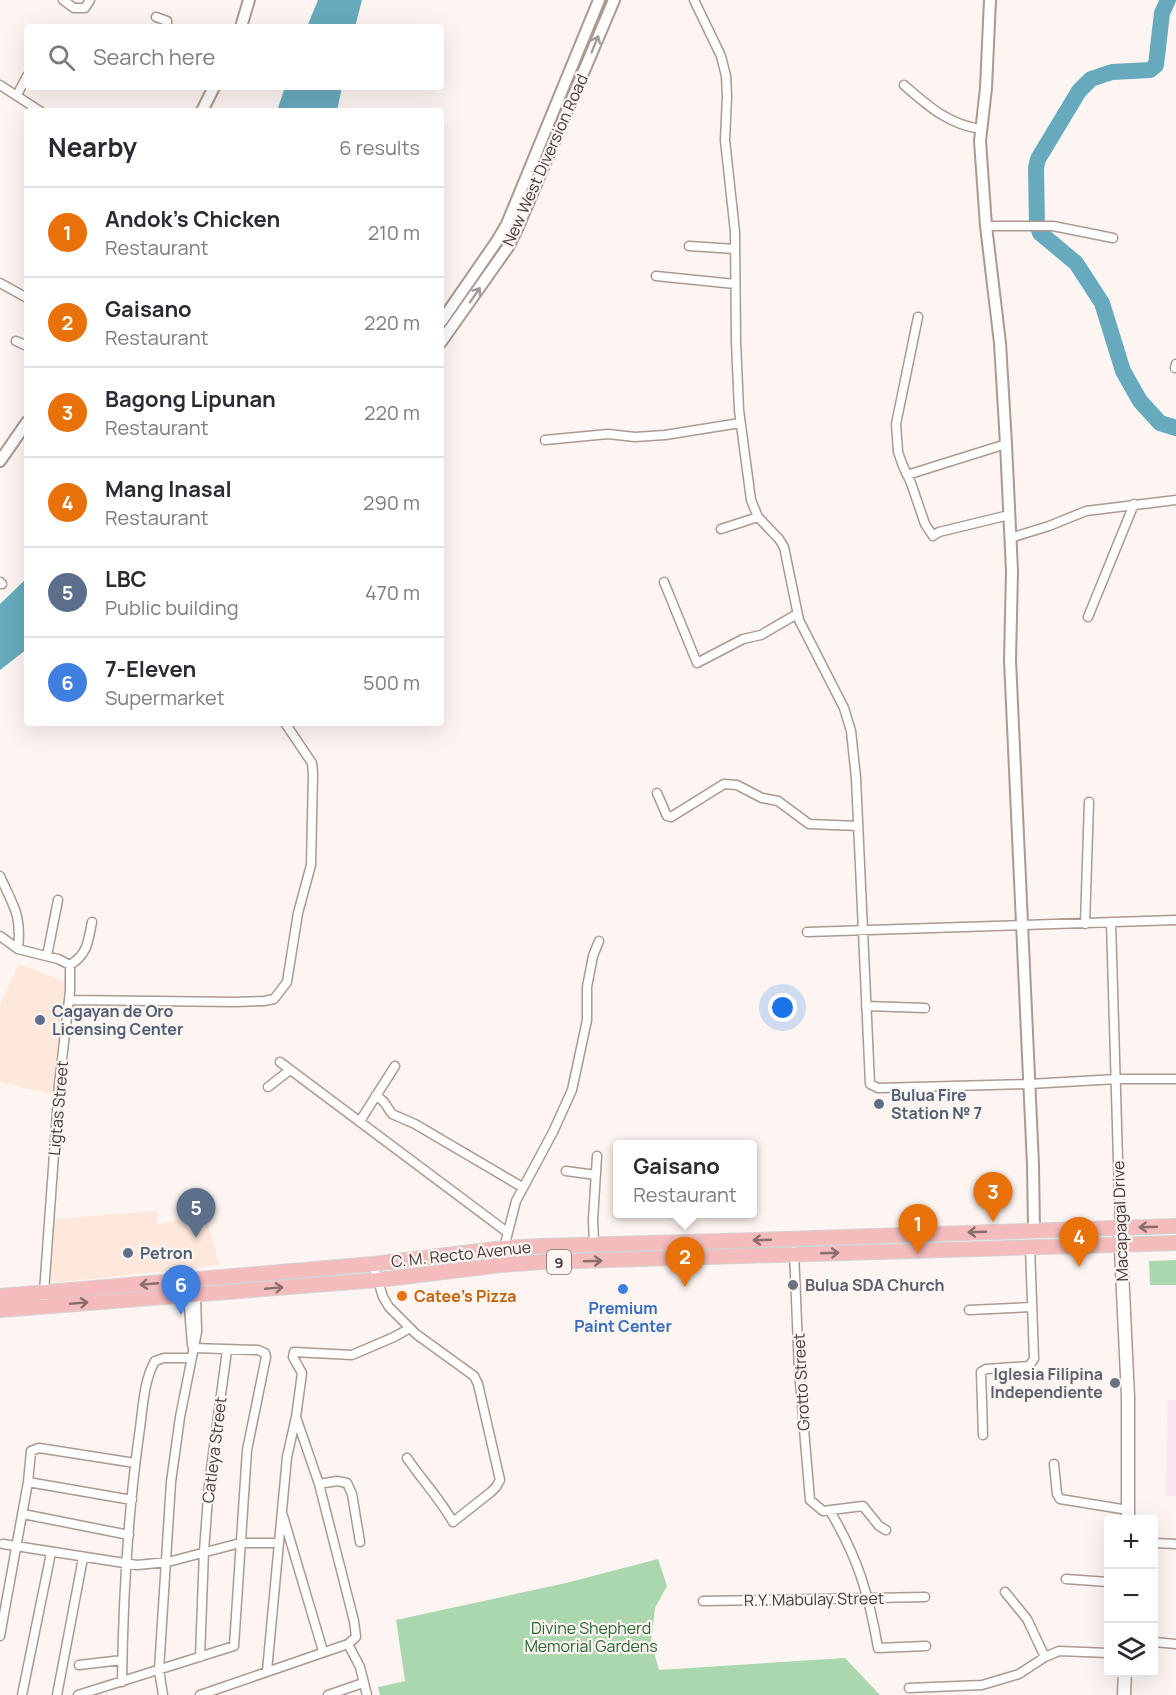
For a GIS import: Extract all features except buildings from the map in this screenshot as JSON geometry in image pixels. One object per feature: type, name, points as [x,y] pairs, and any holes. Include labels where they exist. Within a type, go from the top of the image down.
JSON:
[{"type":"highway","name":"C. M. Recto Avenue","points":[[0,1296],[373,1264],[504,1248],[594,1243],[793,1239],[1176,1226]]},
{"type":"highway","name":"C. M. Recto Avenue","points":[[0,1310],[378,1280],[501,1265],[1176,1243]]},
{"type":"main road","name":"Macapagal Drive","points":[[1120,1228],[1128,1397],[1128,1515]]},
{"type":"main road","points":[[1124,1695],[1125,1677]]},
{"type":"street","points":[[63,0],[78,9],[85,8],[90,0]]},
{"type":"street","name":"New West Diversion Road","points":[[444,318],[507,224],[598,0]]},
{"type":"street","name":"New West Diversion Road","points":[[444,338],[508,247],[614,0]]},
{"type":"street","points":[[694,0],[721,56],[726,76],[725,140],[735,249],[736,342],[741,423],[751,500],[758,517],[784,547],[797,614],[844,708],[851,731],[864,930],[870,1084],[878,1088],[1029,1084],[1116,1078],[1176,1079]]},
{"type":"street","points":[[990,0],[986,88],[981,129],[986,226],[1000,343],[1006,444],[1012,571],[1010,660],[1034,1230]]},
{"type":"street","points":[[241,24],[245,1]]},
{"type":"street","points":[[156,17],[167,21],[167,24]]},
{"type":"street","points":[[17,95],[24,82]]},
{"type":"street","points":[[904,85],[931,108],[963,127],[981,129]]},
{"type":"street","points":[[1,88],[17,95],[36,108]]},
{"type":"street","points":[[204,108],[212,90]]},
{"type":"street","points":[[986,226],[1053,226],[1113,238]]},
{"type":"street","points":[[689,246],[735,249]]},
{"type":"street","points":[[656,276],[735,285]]},
{"type":"street","points":[[0,283],[24,296]]},
{"type":"street","points":[[918,317],[896,424],[898,452],[928,532],[933,536],[939,532],[1009,515]]},
{"type":"street","points":[[16,341],[24,345]]},
{"type":"street","points":[[545,440],[608,434],[635,437],[655,436],[741,423]]},
{"type":"street","points":[[2,455],[24,426]]},
{"type":"street","points":[[907,475],[1006,444]]},
{"type":"street","points":[[1010,538],[1086,511],[1176,500]]},
{"type":"street","points":[[1088,617],[1134,504]]},
{"type":"street","points":[[721,529],[758,517]]},
{"type":"street","points":[[664,582],[697,663],[742,639],[761,635],[797,614]]},
{"type":"street","points":[[69,1000],[235,1002],[274,999],[282,991],[286,982],[298,913],[311,865],[313,774],[312,763],[287,726]]},
{"type":"street","points":[[657,794],[667,816],[671,817],[724,783],[737,785],[762,798],[778,801],[809,824],[858,826]]},
{"type":"street","points":[[1085,924],[1089,802]]},
{"type":"street","points":[[0,876],[15,905],[20,935],[18,949]]},
{"type":"street","points":[[47,957],[58,900]]},
{"type":"street","points":[[807,932],[1176,920]]},
{"type":"street","points":[[0,936],[18,949],[58,959],[70,965],[82,956],[92,922]]},
{"type":"street","name":"Macapagal Drive","points":[[1111,922],[1120,1228]]},
{"type":"street","points":[[504,1248],[511,1215],[522,1187],[553,1132],[572,1089],[587,1020],[587,987],[599,941]]},
{"type":"street","name":"Ligtas Street","points":[[43,1306],[70,965]]},
{"type":"street","points":[[866,1006],[925,1008]]},
{"type":"street","points":[[280,1062],[507,1232]]},
{"type":"street","points":[[360,1121],[395,1066]]},
{"type":"street","points":[[268,1087],[290,1070]]},
{"type":"street","points":[[376,1095],[392,1114],[416,1124],[522,1187]]},
{"type":"street","points":[[594,1243],[597,1156]]},
{"type":"street","points":[[566,1171],[596,1175]]},
{"type":"street","name":"Grotto Street","points":[[793,1239],[808,1492],[813,1504],[823,1511],[830,1512],[848,1542],[868,1598],[878,1648],[926,1646]]},
{"type":"street","points":[[983,1435],[981,1372],[986,1369],[1025,1367],[1033,1363],[1030,1246]]},
{"type":"street","points":[[373,1264],[389,1307],[430,1345],[474,1376],[478,1384],[500,1480],[491,1492],[453,1522],[439,1498],[419,1476],[407,1458]]},
{"type":"street","points":[[163,1695],[159,1670],[168,1562],[171,1482],[192,1353],[192,1294]]},
{"type":"street","points":[[969,1310],[1032,1307]]},
{"type":"street","points":[[267,1671],[288,1447],[296,1417],[302,1373],[293,1357],[294,1352],[352,1355],[410,1328]]},
{"type":"street","points":[[78,1695],[122,1682],[234,1646],[247,1450],[266,1357],[261,1351],[227,1350],[192,1353],[159,1359],[154,1363],[146,1388],[135,1463],[127,1565],[122,1682]]},
{"type":"street","name":"Catleya Street","points":[[200,1657],[204,1551],[212,1455],[227,1350]]},
{"type":"street","points":[[200,1695],[348,1644],[356,1637],[357,1633],[319,1484],[296,1417]]},
{"type":"street","points":[[0,1636],[23,1514],[30,1454],[34,1449],[135,1463]]},
{"type":"street","points":[[1054,1464],[1057,1494],[1060,1499],[1128,1515]]},
{"type":"street","points":[[319,1484],[337,1481],[347,1483],[352,1494],[360,1542]]},
{"type":"street","points":[[28,1482],[132,1500]]},
{"type":"street","points":[[830,1512],[863,1506],[879,1526],[886,1530]]},
{"type":"street","points":[[281,1509],[323,1651]]},
{"type":"street","points":[[23,1514],[129,1535]]},
{"type":"street","points":[[3,1544],[127,1565],[168,1562],[240,1543],[278,1543]]},
{"type":"street","points":[[1158,1543],[1176,1544]]},
{"type":"street","points":[[22,1695],[51,1553]]},
{"type":"street","points":[[57,1695],[83,1558]]},
{"type":"street","points":[[1066,1579],[1104,1582]]},
{"type":"street","points":[[1005,1592],[1027,1619],[1045,1657]]},
{"type":"street","name":"R.Y. Mabulay Street","points":[[703,1601],[925,1597]]},
{"type":"street","points":[[1158,1642],[1176,1644]]},
{"type":"street","points":[[348,1644],[360,1667],[367,1695]]},
{"type":"street","points":[[909,1688],[982,1685],[1019,1674],[1059,1651],[1104,1653]]},
{"type":"street","points":[[79,1665],[123,1660]]},
{"type":"street","points":[[328,1695],[363,1683]]},
{"type":"shaded area","points":[[19,964],[65,981],[54,1095],[0,1082],[0,1004]]},
{"type":"shaded area","points":[[157,1211],[158,1225],[205,1212],[219,1265],[55,1283],[49,1274],[53,1219]]},
{"type":"shaded area","points":[[1167,1400],[1176,1400],[1176,1496],[1166,1496]]},
{"type":"green space","points":[[1176,1260],[1176,1285],[1150,1285],[1149,1261]]},
{"type":"green space","name":"Divine Shepherd Memorial Gardens","points":[[658,1559],[667,1586],[655,1608],[651,1642],[659,1670],[845,1658],[880,1695],[380,1695],[378,1687],[405,1681],[396,1620],[566,1583]]},
{"type":"water","points":[[318,0],[362,0],[356,24],[308,24]]},
{"type":"water","points":[[284,90],[341,90],[338,108],[278,108]]},
{"type":"water","points":[[24,581],[24,651],[0,670],[0,604]]},
{"type":"waterway","points":[[1168,0],[1162,13],[1156,65],[1150,70],[1112,72],[1091,79],[1079,91],[1038,159],[1036,168],[1037,225],[1040,233],[1076,263],[1102,303],[1123,371],[1140,401],[1160,423],[1176,428]]},
{"type":"place","name":"Cagayan de Oro Licensing Center","points":[[40,1020]]},
{"type":"place","name":"Bulua Fire Station № 7","points":[[879,1104]]},
{"type":"place","name":"Bagong Lipunan","points":[[993,1222]]},
{"type":"place","name":"LBC","points":[[196,1238]]},
{"type":"place","name":"Petron","points":[[128,1253]]},
{"type":"place","name":"Andok’s Chicken","points":[[918,1254]]},
{"type":"place","name":"Mang Inasal","points":[[1079,1267]]},
{"type":"place","name":"Bulua SDA Church","points":[[793,1285]]},
{"type":"place","name":"Gaisano","points":[[685,1287]]},
{"type":"place","name":"Premium Paint Center","points":[[623,1289]]},
{"type":"place","name":"Catee's Pizza","points":[[402,1296]]},
{"type":"place","name":"7-Eleven","points":[[181,1315]]},
{"type":"place","name":"Iglesia Filipina Independiente","points":[[1115,1383]]}]
